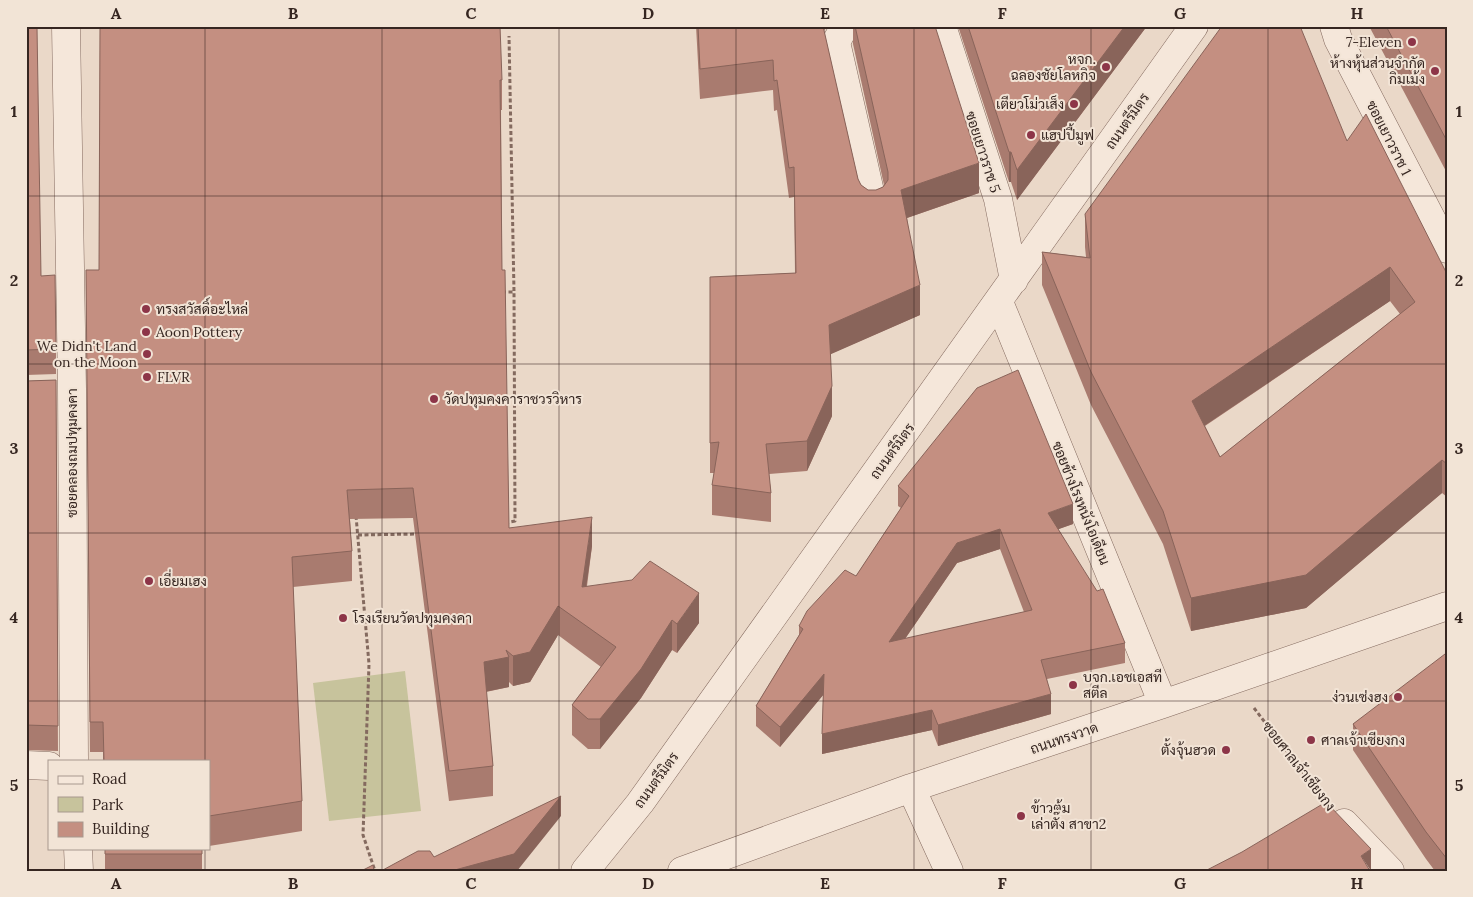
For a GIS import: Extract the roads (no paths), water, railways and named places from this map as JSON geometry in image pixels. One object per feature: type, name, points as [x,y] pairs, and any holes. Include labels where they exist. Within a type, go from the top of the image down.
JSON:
[{"type":"street","name":"ซอยคลองถมปทุมคงคา","points":[[66,26],[72,389],[74,760]]},
{"type":"street","points":[[845,26],[836,42],[873,205]]},
{"type":"street","name":"ซอยเยาวราช 5","points":[[942,26],[998,199],[1014,280]]},
{"type":"street","name":"ถนนตรีมิตร","points":[[585,871],[640,803],[1194,26]]},
{"type":"street","name":"ซอยเยาวราช 1","points":[[1334,26],[1338,38],[1447,249]]},
{"type":"street","name":"ซอยข้างโรงหนังโอเดียน","points":[[999,302],[1163,704]]},
{"type":"street","points":[[44,390],[72,389]]},
{"type":"street","name":"ถนนทรงวาด","points":[[682,871],[911,788],[1447,606]]},
{"type":"street","points":[[26,765],[48,766]]},
{"type":"street","points":[[911,788],[949,871]]},
{"type":"street","name":"ซอยศาลเจ้าเชียงกง","points":[[1330,808],[1390,871]]},
{"type":"street","points":[[78,850],[79,871]]},
{"type":"place","name":"7-Eleven","points":[[1412,42]]},
{"type":"place","name":"หจก. ฉลองชัยโลหกิจ","points":[[1106,67]]},
{"type":"place","name":"ห้างหุ้นส่วนจำกัด กิมเม้ง","points":[[1435,71]]},
{"type":"place","name":"เตียวโม่วเส็ง","points":[[1074,104]]},
{"type":"place","name":"แฮปปี้มูฟ","points":[[1031,135]]},
{"type":"place","name":"ทรงสวัสดิ์อะไหล่","points":[[146,309]]},
{"type":"place","name":"Aoon Pottery","points":[[146,332]]},
{"type":"place","name":"We Didn't Land on the Moon","points":[[147,354]]},
{"type":"place","name":"FLVR","points":[[147,377]]},
{"type":"place","name":"วัดปทุมคงคาราชวรวิหาร","points":[[434,399]]},
{"type":"place","name":"เอี่ยมเฮง","points":[[149,581]]},
{"type":"place","name":"โรงเรียนวัดปทุมคงคา","points":[[343,618]]},
{"type":"place","name":"บจก.เอชเอสที สตีล","points":[[1073,685]]},
{"type":"place","name":"ง่วนเซ่งฮง","points":[[1398,697]]},
{"type":"place","name":"ศาลเจ้าเซียงกง","points":[[1311,740]]},
{"type":"place","name":"ตั้งจุ้นฮวด","points":[[1226,750]]},
{"type":"place","name":"ข้าวต้ม เล่าตั๊ง สาขา2","points":[[1021,816]]}]
